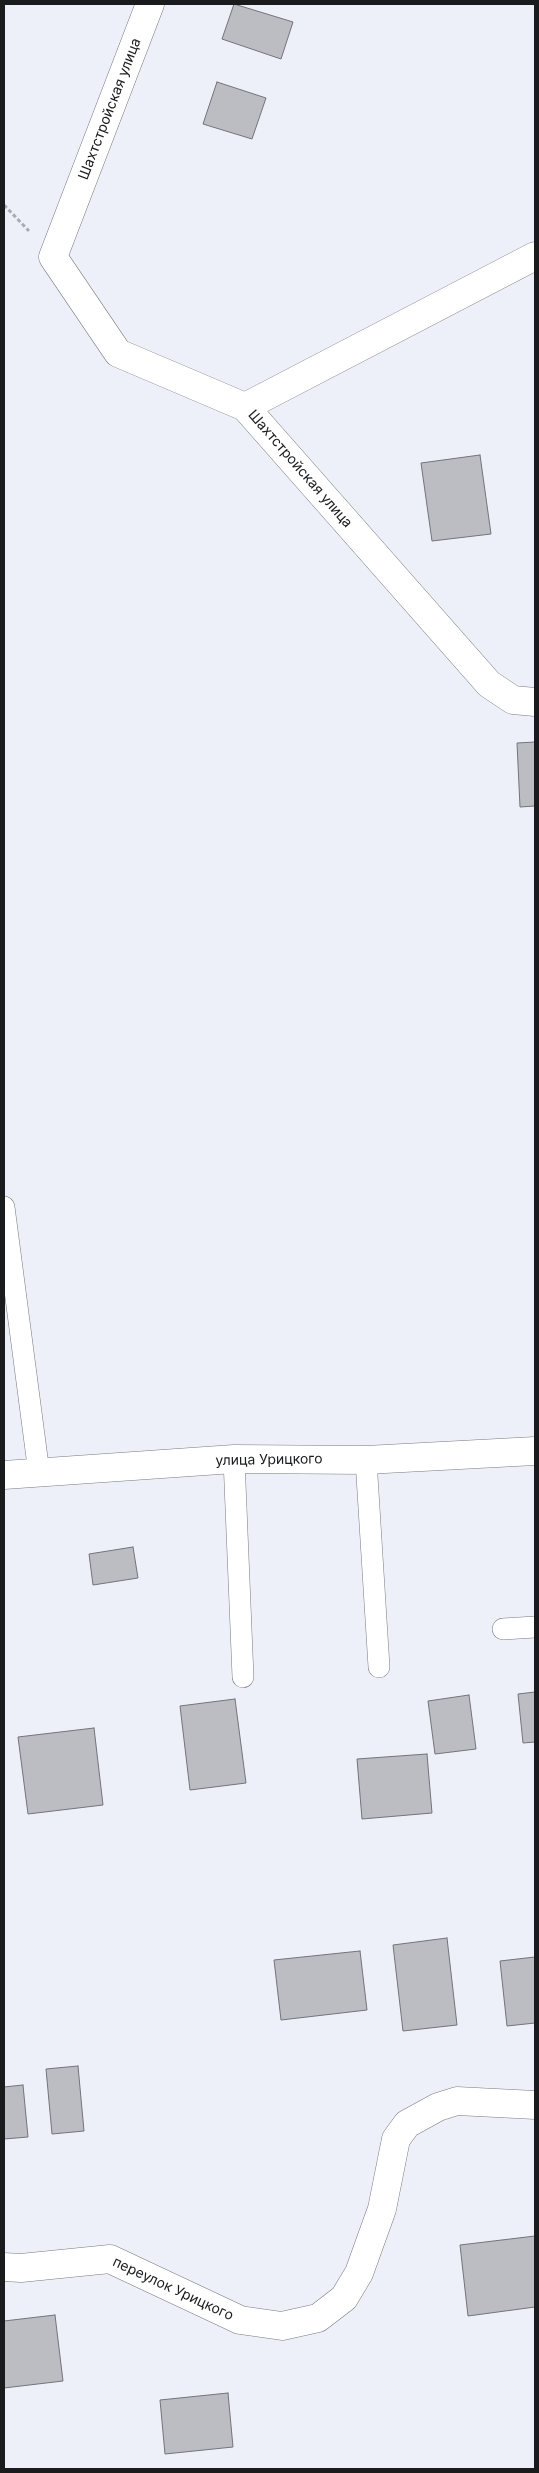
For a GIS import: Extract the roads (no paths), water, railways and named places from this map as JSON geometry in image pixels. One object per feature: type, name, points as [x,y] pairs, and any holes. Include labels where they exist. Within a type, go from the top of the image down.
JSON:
[{"type":"street","name":"Шахтстройская улица","points":[[150,4],[53,256],[118,353],[245,407],[489,684],[513,700],[535,702]]},
{"type":"street","points":[[245,407],[533,252]]},
{"type":"street","name":"улица Урицкого","points":[[4,1475],[234,1459],[366,1460],[535,1451]]},
{"type":"street","name":"переулок Урицкого","points":[[4,2267],[22,2268],[110,2259],[240,2320],[282,2326],[318,2318],[344,2298],[359,2273],[382,2209],[396,2139],[407,2124],[438,2107],[457,2101],[535,2105]]},
{"type":"lane","points":[[4,1207],[39,1473]]},
{"type":"lane","points":[[234,1459],[243,1676]]},
{"type":"lane","points":[[366,1460],[379,1667]]},
{"type":"lane","points":[[503,1629],[535,1627]]}]
